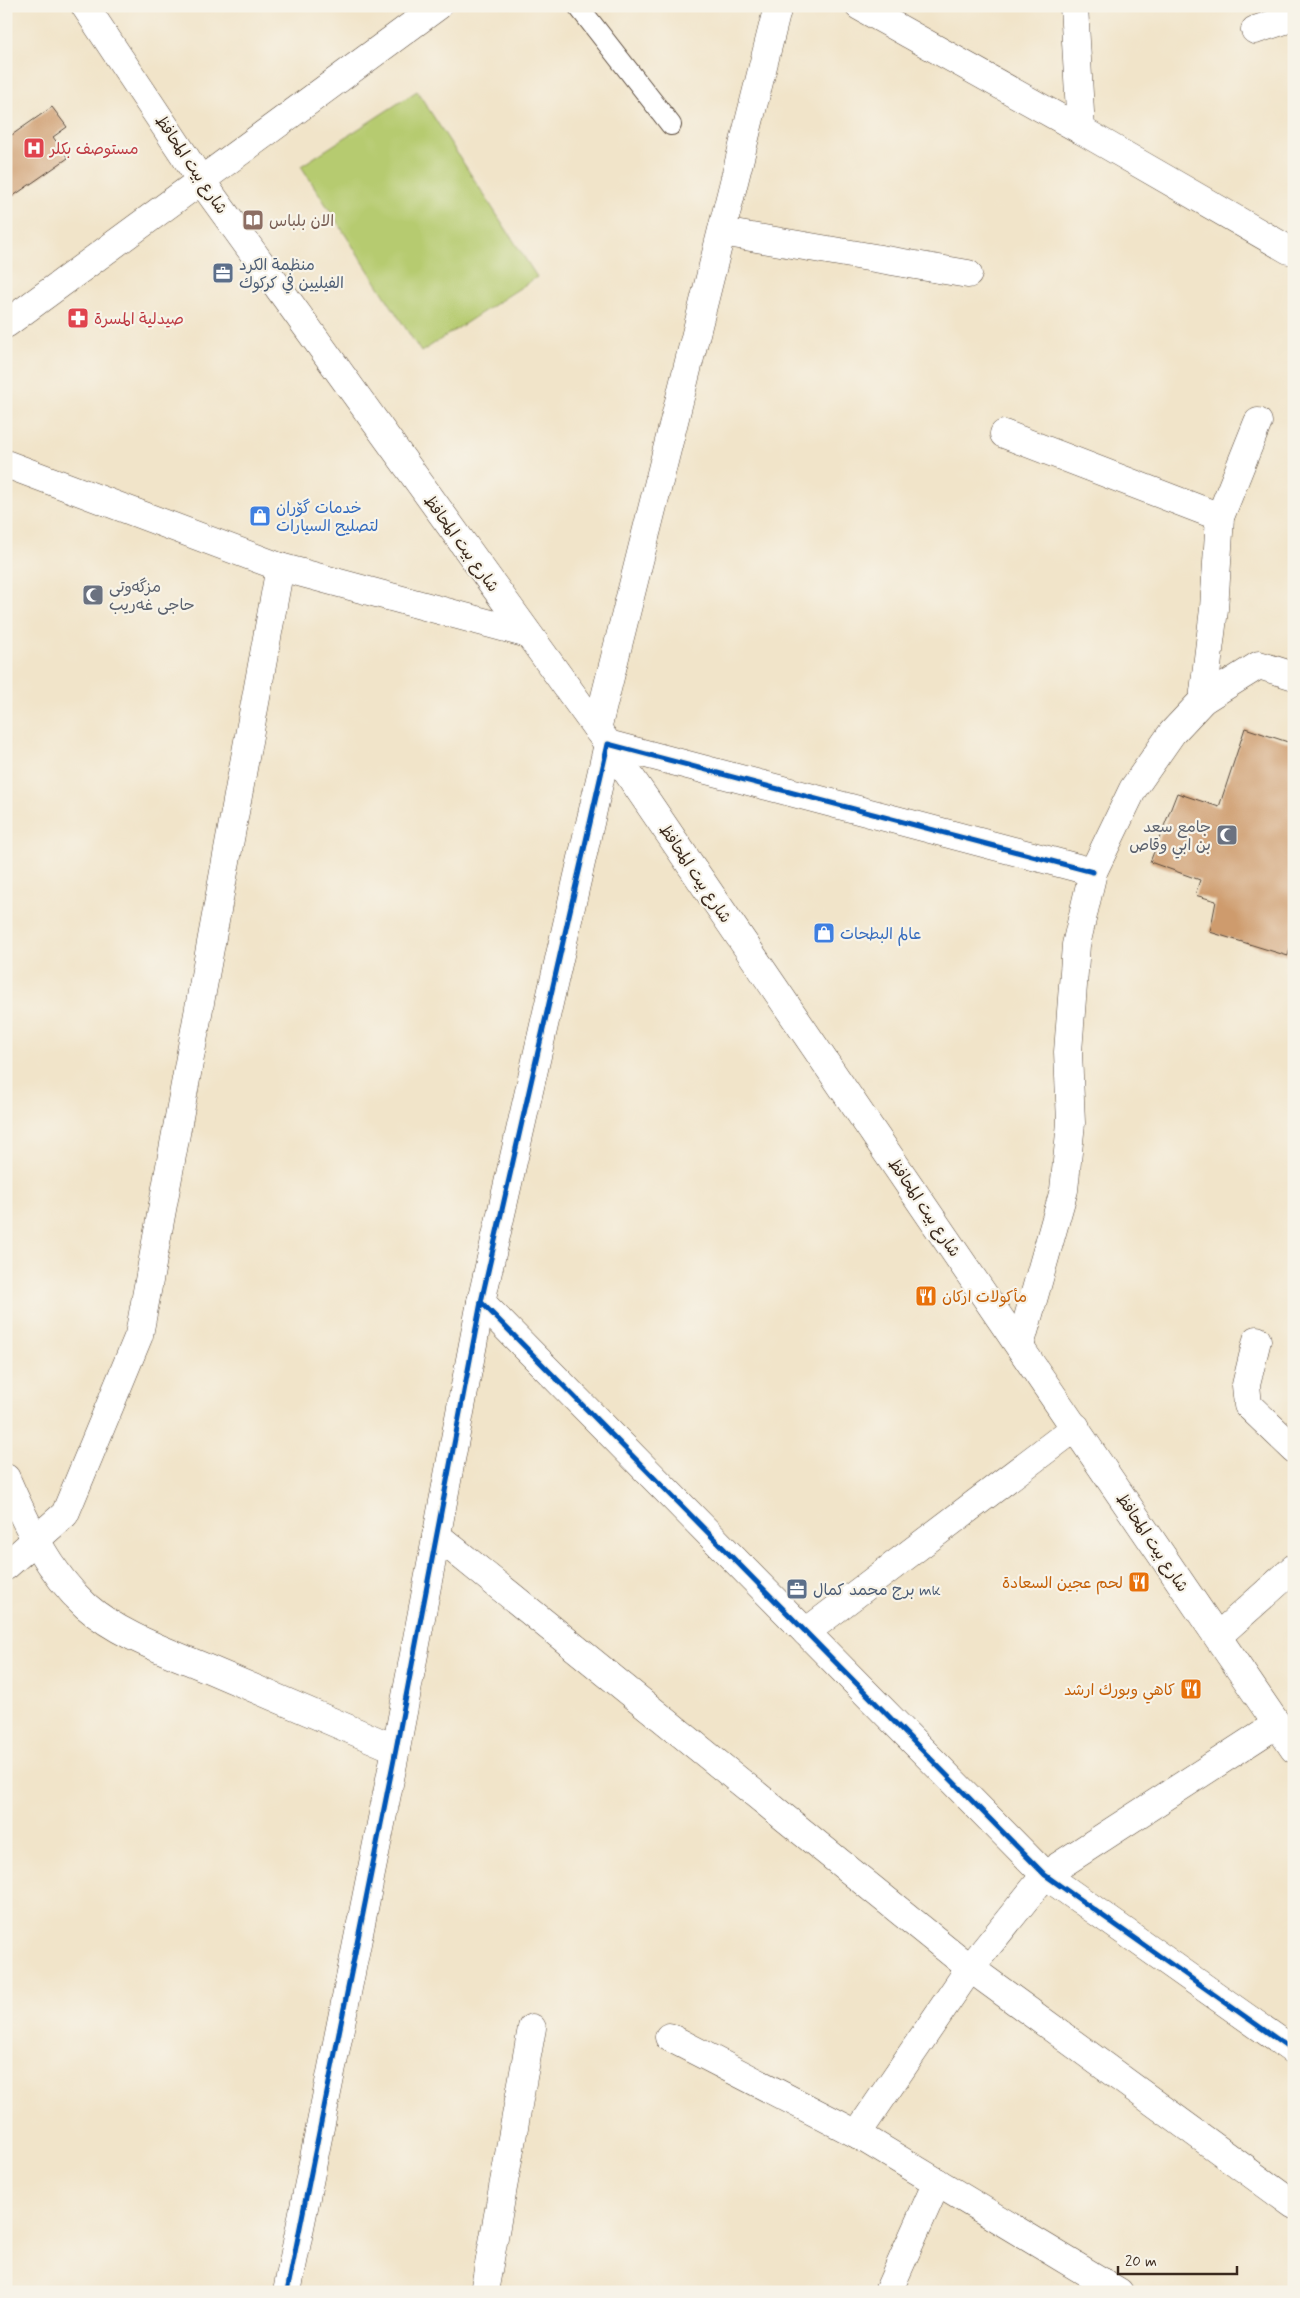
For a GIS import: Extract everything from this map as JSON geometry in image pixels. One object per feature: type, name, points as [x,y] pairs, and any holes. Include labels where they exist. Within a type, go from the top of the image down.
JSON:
[{"type":"street","name":"شارع بيت المحافظ","points":[[85,6],[202,182],[603,737],[1076,1427],[1294,1749]]},
{"type":"street","points":[[6,324],[202,182],[438,6]]},
{"type":"street","points":[[287,2292],[396,1749],[481,1302],[603,737],[722,232],[778,6]]},
{"type":"street","points":[[859,6],[1081,130],[1289,250],[1294,249]]},
{"type":"street","points":[[1074,6],[1081,130]]},
{"type":"street","points":[[1255,30],[1294,17]]},
{"type":"street","points":[[722,232],[968,274]]},
{"type":"street","points":[[1202,700],[1214,609],[1220,517],[1258,422]]},
{"type":"street","points":[[1004,434],[1220,517]]},
{"type":"street","points":[[6,464],[280,567],[528,634]]},
{"type":"street","points":[[6,1566],[37,1541],[65,1514],[139,1335],[280,567]]},
{"type":"street","points":[[1020,1346],[1064,1190],[1071,1123],[1068,1052],[1076,945],[1094,872],[1133,789],[1172,734],[1202,700],[1259,665],[1294,676]]},
{"type":"street","points":[[603,737],[1094,872]]},
{"type":"street","points":[[481,1302],[1045,1875],[1294,2051]]},
{"type":"street","points":[[1257,1340],[1246,1385],[1248,1405],[1294,1449]]},
{"type":"street","points":[[806,1632],[1076,1427]]},
{"type":"street","points":[[6,1478],[37,1541],[65,1584],[87,1606],[111,1624],[152,1645],[396,1749]]},
{"type":"street","points":[[436,1535],[970,1968],[1294,2205]]},
{"type":"street","points":[[1218,1636],[1294,1568]]},
{"type":"street","points":[[858,2134],[970,1968],[1045,1875],[1277,1724]]},
{"type":"street","points":[[484,2292],[532,2028]]},
{"type":"street","points":[[669,2038],[858,2134],[1120,2292]]},
{"type":"street","points":[[888,2292],[937,2182]]},
{"type":"lane","points":[[578,6],[671,125]]},
{"type":"green space","points":[[417,91],[537,277],[421,352],[301,166]]},
{"type":"building","name":"مستوصف بكلر","points":[[52,107],[67,127],[53,137],[68,158],[6,201],[6,139]]},
{"type":"building","name":"جامع سعد بن ابي وقاص","points":[[1245,728],[1294,744],[1294,934],[1288,956],[1210,932],[1216,901],[1195,895],[1200,880],[1150,862],[1177,793],[1219,807]]},
{"type":"cycle path","points":[[287,2292],[396,1749],[481,1302],[608,744],[1093,872]]},
{"type":"cycle path","points":[[481,1302],[1045,1875],[1294,2051]]},
{"type":"place","name":"مستوصف بكلر","points":[[34,148]]},
{"type":"place","name":"الان بلباس","points":[[253,220]]},
{"type":"place","name":"منظمة الكرد الفيليين في كركوك","points":[[223,273]]},
{"type":"place","name":"صيدلية المسرة","points":[[78,318]]},
{"type":"place","name":"خدمات گۆران لتصليح السيارات","points":[[260,516]]},
{"type":"place","name":"مزگەوتی حاجی غەریب","points":[[93,595]]},
{"type":"place","name":"جامع سعد بن ابي وقاص","points":[[1227,835]]},
{"type":"place","name":"عالم البطحات","points":[[824,933]]},
{"type":"place","name":"مأكولات اركان","points":[[926,1296]]},
{"type":"place","name":"لحم عجين السعادة","points":[[1139,1582]]},
{"type":"place","name":"برج محمد كمال mk","points":[[797,1589]]},
{"type":"place","name":"كاهي وبورك ارشد","points":[[1191,1689]]}]
